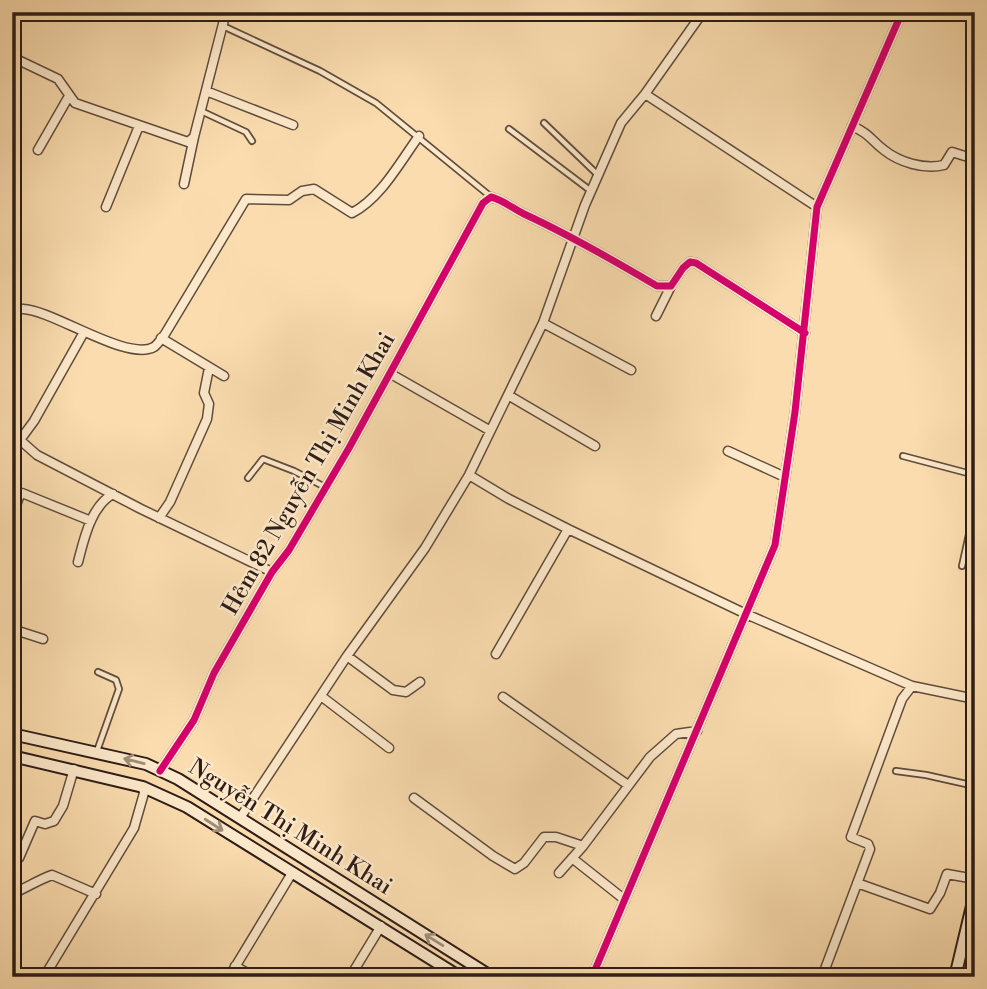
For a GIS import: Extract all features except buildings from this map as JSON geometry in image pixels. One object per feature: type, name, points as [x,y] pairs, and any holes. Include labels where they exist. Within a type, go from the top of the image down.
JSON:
[{"type":"main road","name":"Nguyễn Thị Minh Khai","points":[[12,734],[146,764],[190,786],[492,977]]},
{"type":"main road","name":"Nguyễn Thị Minh Khai","points":[[12,756],[143,787],[187,807],[457,976]]},
{"type":"main road","points":[[961,976],[975,893]]},
{"type":"main road","points":[[961,976],[975,955]]},
{"type":"street","points":[[184,184],[226,12]]},
{"type":"street","points":[[240,818],[347,656],[425,548],[469,475],[543,323],[591,192],[621,123],[704,12]]},
{"type":"street","points":[[592,977],[775,545],[805,333],[817,207],[902,12]]},
{"type":"street","points":[[12,57],[58,79],[75,103],[188,142],[194,137]]},
{"type":"street","points":[[206,91],[293,125]]},
{"type":"street","points":[[645,94],[817,207]]},
{"type":"street","points":[[38,150],[69,96]]},
{"type":"street","points":[[852,126],[867,132],[880,148],[891,156],[919,166],[944,165],[952,152],[971,158]]},
{"type":"street","points":[[106,207],[139,127]]},
{"type":"street","points":[[12,311],[23,309],[109,342],[140,349],[153,347],[246,200],[289,200],[302,191],[314,190],[352,213],[364,207],[419,136]]},
{"type":"street","points":[[491,197],[500,199],[512,208],[574,237],[657,286],[671,286]]},
{"type":"street","name":"Hẻm 82 Nguyễn Thị Minh Khai","points":[[160,771],[194,720],[214,673],[391,374],[483,203],[491,197]]},
{"type":"street","points":[[656,316],[671,286],[690,262],[696,263],[805,333]]},
{"type":"street","points":[[543,323],[631,370]]},
{"type":"street","points":[[84,332],[34,421],[16,438],[37,454],[113,494],[272,572]]},
{"type":"street","points":[[161,338],[224,376]]},
{"type":"street","points":[[159,518],[170,502],[207,419],[209,404],[205,393],[209,368]]},
{"type":"street","points":[[391,374],[489,430]]},
{"type":"street","points":[[508,395],[595,446]]},
{"type":"street","points":[[728,452],[785,477]]},
{"type":"street","points":[[469,475],[568,529],[746,614],[912,686],[975,699]]},
{"type":"street","points":[[12,516],[22,493],[91,521]]},
{"type":"street","points":[[78,562],[91,521],[104,499],[113,494]]},
{"type":"street","points":[[496,654],[568,529]]},
{"type":"street","points":[[12,629],[43,639]]},
{"type":"street","points":[[347,656],[393,690],[406,692],[420,682]]},
{"type":"street","points":[[822,977],[870,846],[851,837],[902,699],[912,686]]},
{"type":"street","points":[[321,696],[389,748]]},
{"type":"street","points":[[503,697],[628,785]]},
{"type":"street","points":[[559,873],[583,846],[650,757],[676,734],[697,731]]},
{"type":"street","points":[[19,858],[35,821],[45,824],[54,821],[63,806],[74,769]]},
{"type":"street","points":[[44,977],[134,828],[144,793],[143,787]]},
{"type":"street","points":[[414,798],[515,869],[524,863],[544,837],[556,837],[583,846]]},
{"type":"street","points":[[572,858],[625,900]]},
{"type":"street","points":[[229,977],[292,873]]},
{"type":"street","points":[[857,883],[930,909],[947,874],[975,879]]},
{"type":"street","points":[[12,894],[52,875],[96,894]]},
{"type":"street","points":[[350,977],[381,926]]},
{"type":"street","points":[[235,966],[254,977]]},
{"type":"lane","points":[[223,26],[320,71],[376,103],[491,197]]},
{"type":"lane","points":[[201,111],[246,132],[252,141]]},
{"type":"lane","points":[[544,123],[598,176]]},
{"type":"lane","points":[[509,129],[591,192]]},
{"type":"lane","points":[[903,456],[975,475]]},
{"type":"lane","points":[[248,478],[263,459],[326,487]]},
{"type":"lane","points":[[962,566],[975,508]]},
{"type":"lane","points":[[97,752],[119,689],[116,681],[98,672]]},
{"type":"lane","points":[[896,771],[975,786]]},
{"type":"cycle path","points":[[592,977],[775,545],[795,412],[817,207],[902,12]]},
{"type":"cycle path","points":[[160,771],[194,720],[214,673],[272,572],[289,550],[349,448],[483,203],[491,197],[575,239],[657,286],[671,286],[683,268],[690,262],[696,263],[805,333]]}]
